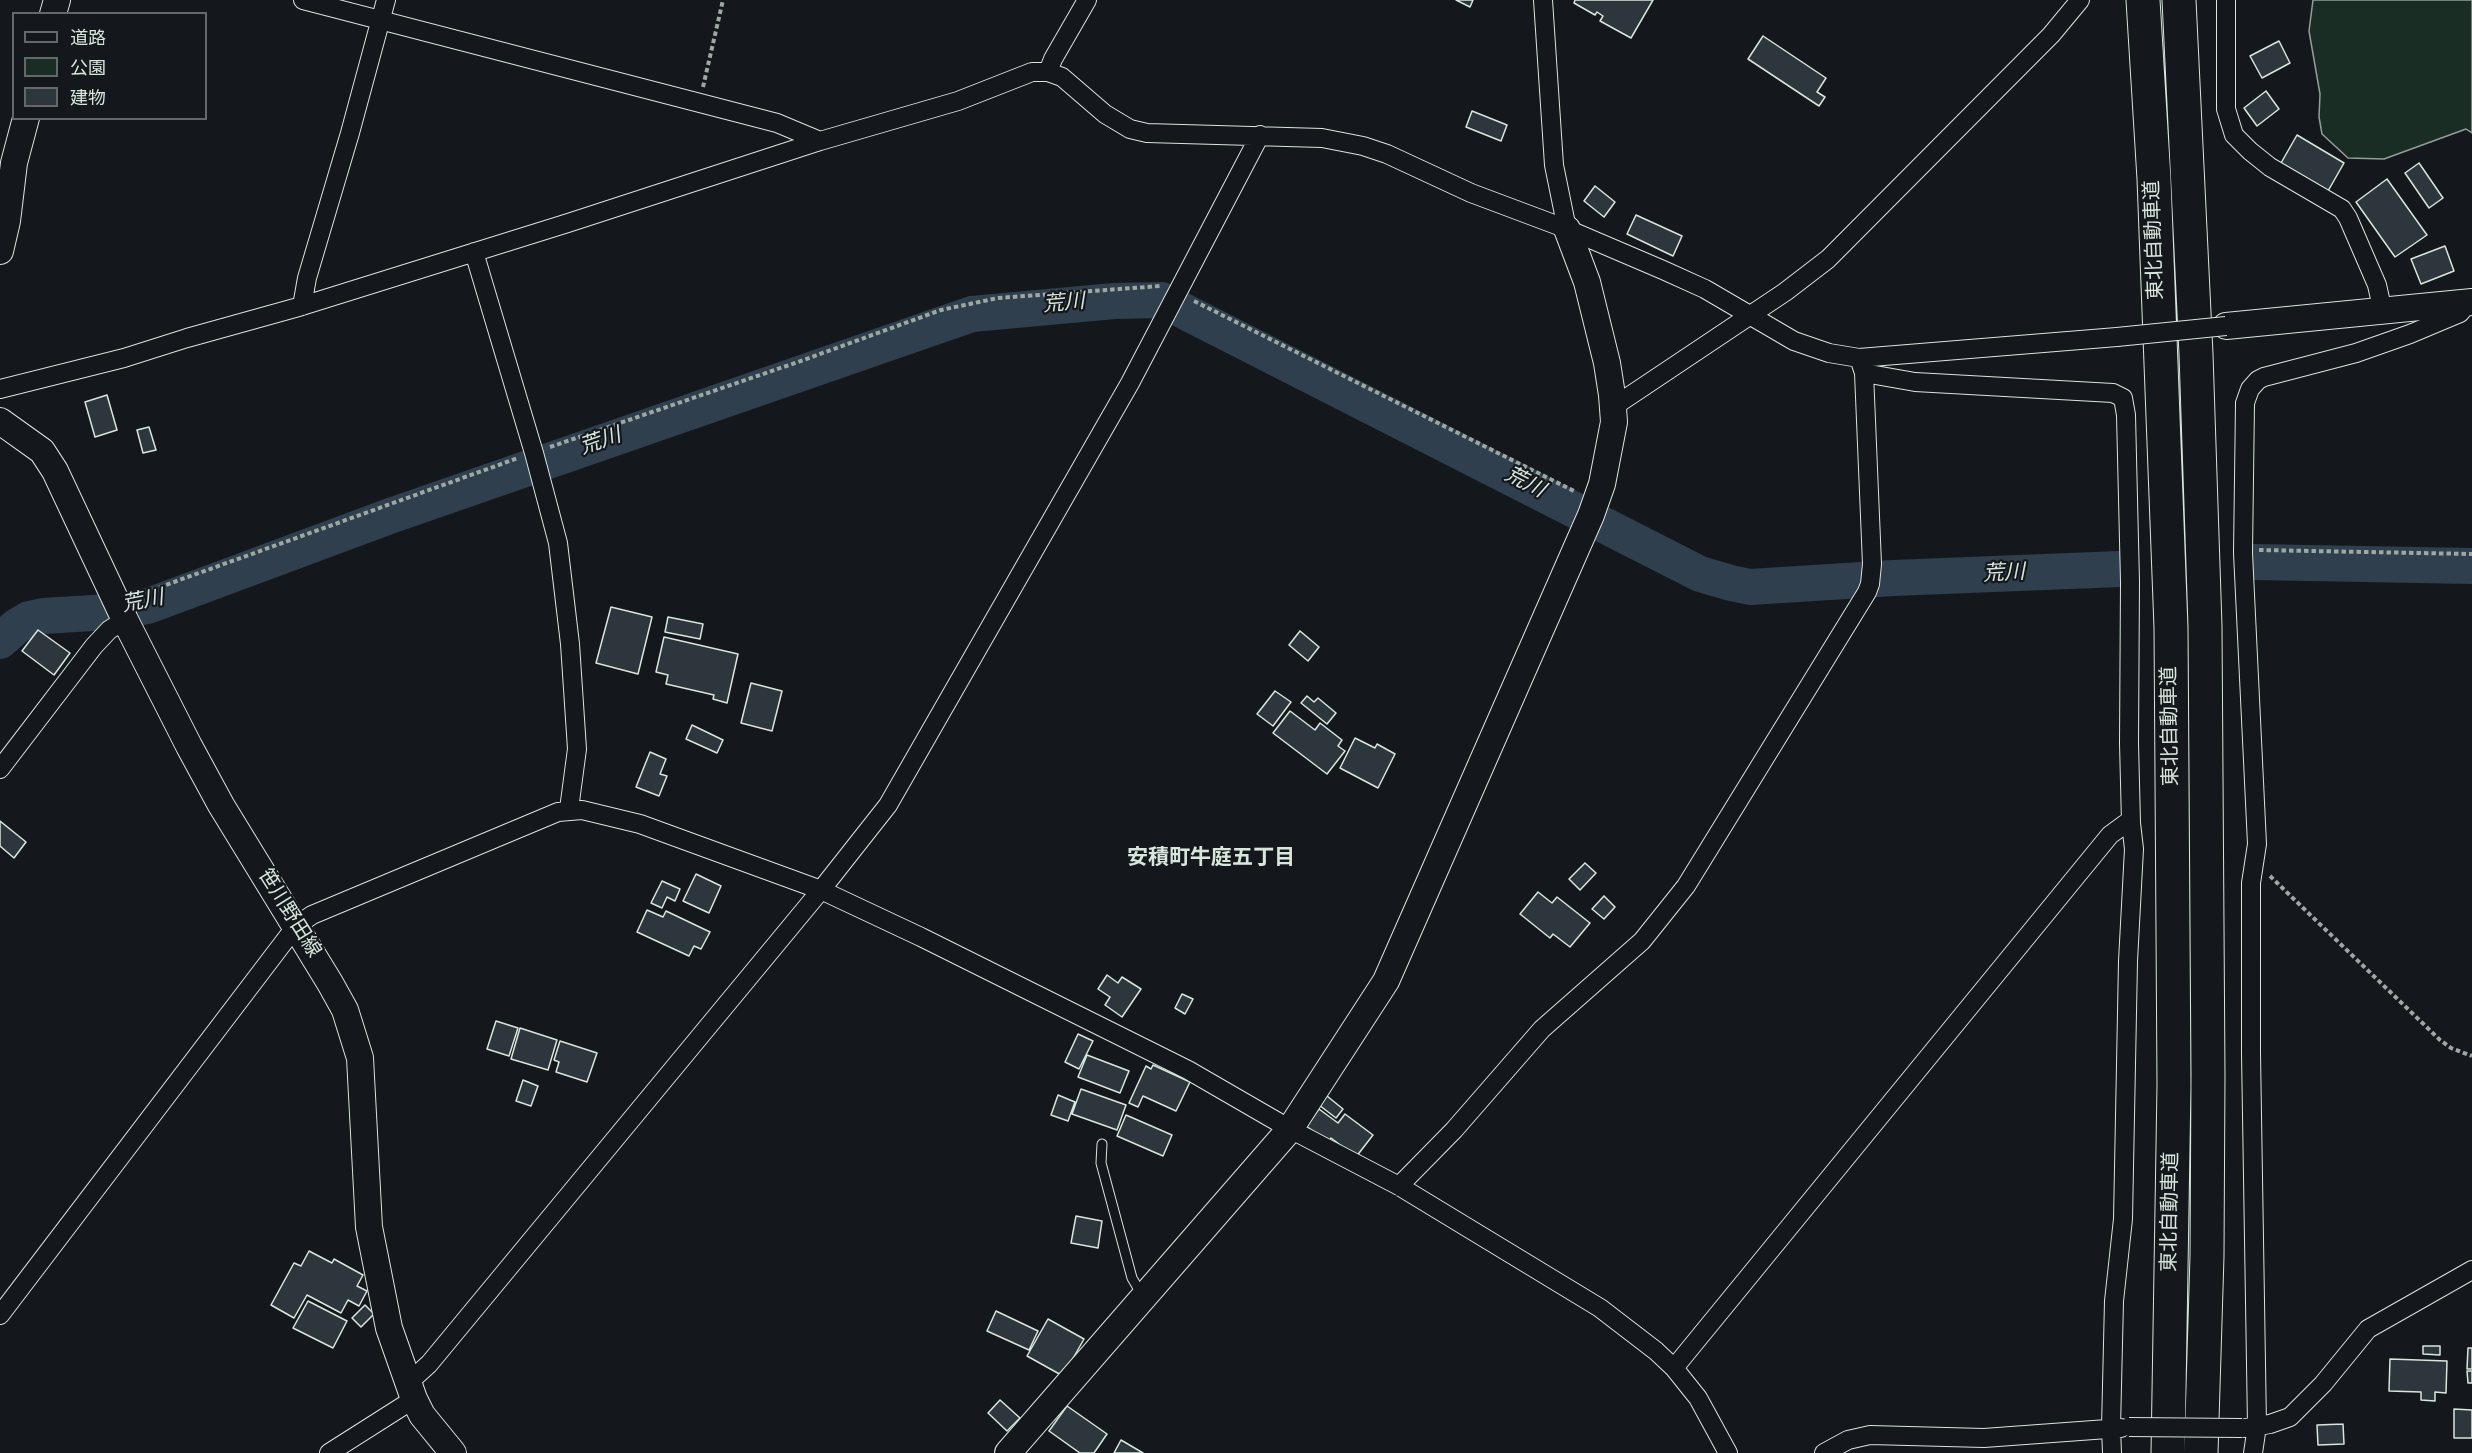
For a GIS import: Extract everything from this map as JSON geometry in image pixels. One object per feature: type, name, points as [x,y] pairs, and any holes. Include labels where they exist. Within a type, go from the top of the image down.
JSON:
[{"type":"highway","name":"東北自動車道","points":[[2143,0],[2154,191],[2171,628],[2174,1085],[2168,1453]]},
{"type":"highway","name":"東北自動車道","points":[[2179,0],[2196,342],[2205,637],[2208,1086],[2207,1256],[2201,1453]]},
{"type":"street","points":[[303,0],[777,123],[820,141]]},
{"type":"street","points":[[302,306],[307,278],[386,0]]},
{"type":"street","points":[[1048,72],[1087,0]]},
{"type":"street","points":[[1008,1453],[1290,1129],[1386,981],[1596,502],[1611,440],[1612,407],[1607,363],[1587,282],[1567,229],[1554,165],[1543,0]]},
{"type":"street","points":[[1612,407],[1785,292],[1828,259],[2051,35],[2080,0]]},
{"type":"street","points":[[2226,0],[2226,109],[2234,135],[2270,167],[2342,209],[2377,285],[2383,312]]},
{"type":"street","points":[[0,389],[124,358],[302,306],[820,141],[958,100],[1032,72],[1048,72],[1062,77],[1105,114],[1130,129],[1147,133],[1322,138],[1363,146],[1407,162],[1471,193],[1567,229],[1663,270],[1751,314],[1809,348],[1915,382],[2113,393],[2122,398],[2126,415],[2130,582],[2129,743],[2134,849],[2128,961],[2123,1220],[2114,1301],[2120,1428],[2112,1453]]},
{"type":"street","points":[[0,251],[8,221],[14,163],[25,120]]},
{"type":"street","points":[[330,1453],[410,1391],[429,1364],[821,890],[888,805],[1130,383],[1260,135]]},
{"type":"street","points":[[474,252],[534,453],[558,543],[567,613],[577,749],[569,809]]},
{"type":"street","points":[[1862,366],[2117,337],[2470,303]]},
{"type":"street","points":[[2253,1453],[2250,1427],[2251,883],[2257,844],[2244,549],[2245,403],[2247,393],[2258,380],[2272,374],[2356,353],[2410,334],[2460,313],[2470,303]]},
{"type":"street","points":[[1399,1186],[1454,1130],[1542,1029],[1642,941],[1686,886],[1867,592],[1872,564],[1862,366]]},
{"type":"street","name":"笹川野田線","points":[[0,421],[30,441],[48,459],[64,487],[121,611],[189,746],[221,805],[345,1010],[358,1050],[362,1084],[362,1123],[369,1227],[389,1328],[410,1391],[427,1422],[453,1453]]},
{"type":"street","points":[[0,769],[94,646],[109,630],[121,611]]},
{"type":"street","points":[[0,1315],[296,926],[312,915],[569,809],[593,811],[640,824],[821,890],[921,937],[1188,1070],[1290,1129],[1399,1186],[1600,1308],[1629,1329],[1674,1368],[1710,1417],[1728,1453]]},
{"type":"street","points":[[1674,1368],[2109,835],[2125,824],[2131,823]]},
{"type":"street","points":[[1824,1453],[1848,1440],[1870,1435],[1984,1438],[2120,1428],[2250,1427],[2283,1420],[2290,1417],[2323,1384],[2368,1329],[2472,1270]]},
{"type":"lane","points":[[1101,1144],[1101,1163],[1132,1278],[1143,1297]]},
{"type":"path","points":[[700,103],[723,0]]},
{"type":"path","points":[[121,611],[534,453],[952,307],[998,298],[1144,286],[1161,286],[1177,292],[1596,502]]},
{"type":"path","points":[[2244,549],[2472,554]]},
{"type":"path","points":[[2255,861],[2440,1040],[2451,1048],[2472,1056]]},
{"type":"green space","points":[[2313,0],[2472,0],[2472,133],[2466,129],[2384,159],[2348,158],[2322,134],[2319,117],[2320,94],[2309,31]]},
{"type":"building","points":[[1456,0],[1473,0],[1470,7]]},
{"type":"building","points":[[1575,0],[1653,0],[1631,38],[1600,21],[1603,16],[1597,12],[1595,15],[1574,3]]},
{"type":"building","points":[[1763,36],[1826,78],[1817,92],[1825,97],[1819,106],[1748,59]]},
{"type":"building","points":[[2279,41],[2290,63],[2262,78],[2250,56]]},
{"type":"building","points":[[2266,91],[2279,109],[2257,126],[2244,108]]},
{"type":"building","points":[[1472,111],[1507,125],[1501,141],[1466,127]]},
{"type":"building","points":[[2297,135],[2344,163],[2328,191],[2281,163]]},
{"type":"building","points":[[2419,163],[2443,198],[2429,208],[2405,173]]},
{"type":"building","points":[[2387,179],[2427,235],[2395,257],[2356,202]]},
{"type":"building","points":[[1595,186],[1615,202],[1604,217],[1584,201]]},
{"type":"building","points":[[1636,215],[1682,236],[1673,256],[1627,234]]},
{"type":"building","points":[[2445,246],[2454,271],[2421,284],[2411,259]]},
{"type":"building","points":[[107,395],[117,430],[95,437],[85,402]]},
{"type":"building","points":[[149,427],[156,450],[143,453],[137,430]]},
{"type":"building","points":[[611,607],[652,617],[638,674],[596,663]]},
{"type":"building","points":[[668,617],[703,624],[700,639],[665,632]]},
{"type":"building","points":[[38,630],[70,653],[54,675],[22,651]]},
{"type":"building","points":[[1300,631],[1319,647],[1308,661],[1289,645]]},
{"type":"building","points":[[664,637],[738,654],[727,703],[713,699],[714,695],[666,684],[668,675],[656,672]]},
{"type":"building","points":[[751,683],[782,691],[772,731],[741,723]]},
{"type":"building","points":[[1275,691],[1291,702],[1273,726],[1257,714]]},
{"type":"building","points":[[1307,696],[1314,702],[1318,698],[1336,713],[1327,724],[1301,703]]},
{"type":"building","points":[[1290,711],[1315,730],[1320,723],[1342,740],[1338,746],[1345,751],[1327,774],[1273,733]]},
{"type":"building","points":[[692,725],[723,740],[717,753],[686,739]]},
{"type":"building","points":[[1355,738],[1375,748],[1377,744],[1395,754],[1378,788],[1340,768]]},
{"type":"building","points":[[650,752],[666,759],[660,774],[667,776],[659,796],[636,787]]},
{"type":"building","points":[[0,821],[26,842],[14,858],[0,846]]},
{"type":"building","points":[[1585,863],[1596,873],[1580,890],[1569,879]]},
{"type":"building","points":[[696,874],[721,886],[709,913],[683,901]]},
{"type":"building","points":[[662,881],[680,889],[675,901],[667,897],[662,908],[651,903]]},
{"type":"building","points":[[1538,892],[1552,903],[1557,897],[1590,923],[1570,947],[1553,934],[1550,938],[1520,914]]},
{"type":"building","points":[[1604,896],[1615,907],[1604,919],[1592,909]]},
{"type":"building","points":[[647,910],[663,917],[666,911],[710,932],[701,949],[694,946],[689,956],[637,932]]},
{"type":"building","points":[[1107,975],[1118,983],[1122,977],[1141,989],[1122,1017],[1105,1005],[1110,997],[1098,989]]},
{"type":"building","points":[[1182,994],[1193,999],[1185,1014],[1175,1008]]},
{"type":"building","points":[[496,1021],[518,1028],[509,1056],[487,1049]]},
{"type":"building","points":[[520,1028],[557,1040],[548,1070],[511,1059]]},
{"type":"building","points":[[1078,1034],[1093,1041],[1079,1069],[1065,1062]]},
{"type":"building","points":[[560,1041],[597,1053],[587,1082],[556,1072],[559,1062],[554,1060]]},
{"type":"building","points":[[1087,1055],[1129,1071],[1120,1093],[1078,1077]]},
{"type":"building","points":[[1153,1065],[1190,1082],[1176,1111],[1143,1096],[1138,1107],[1129,1103],[1146,1066],[1151,1069]]},
{"type":"building","points":[[523,1080],[538,1086],[531,1106],[516,1101]]},
{"type":"building","points":[[1081,1089],[1126,1105],[1117,1130],[1072,1114]]},
{"type":"building","points":[[1058,1095],[1075,1102],[1068,1121],[1051,1115]]},
{"type":"building","points":[[1327,1096],[1343,1109],[1336,1118],[1319,1105]]},
{"type":"building","points":[[1319,1109],[1338,1123],[1345,1114],[1373,1135],[1356,1157],[1331,1138],[1329,1142],[1306,1126]]},
{"type":"building","points":[[1126,1115],[1172,1135],[1163,1156],[1117,1136]]},
{"type":"building","points":[[1076,1216],[1102,1221],[1098,1248],[1071,1243]]},
{"type":"building","points":[[309,1251],[332,1263],[334,1259],[363,1275],[357,1286],[367,1291],[359,1306],[348,1300],[341,1313],[307,1295],[294,1318],[271,1305],[294,1263],[301,1266]]},
{"type":"building","points":[[308,1301],[347,1321],[333,1348],[293,1328]]},
{"type":"building","points":[[365,1305],[374,1314],[361,1327],[352,1318]]},
{"type":"building","points":[[996,1311],[1038,1331],[1029,1350],[987,1331]]},
{"type":"building","points":[[1048,1319],[1084,1339],[1063,1376],[1027,1356]]},
{"type":"building","points":[[2423,1346],[2440,1346],[2440,1355],[2423,1354]]},
{"type":"building","points":[[2468,1348],[2472,1348],[2472,1369],[2467,1369]]},
{"type":"building","points":[[2390,1359],[2447,1361],[2446,1393],[2435,1392],[2435,1401],[2421,1400],[2421,1392],[2389,1391]]},
{"type":"building","points":[[2467,1371],[2472,1371],[2472,1383],[2468,1383]]},
{"type":"building","points":[[1000,1400],[1020,1418],[1007,1431],[988,1413]]},
{"type":"building","points":[[1067,1406],[1107,1434],[1094,1453],[1080,1453],[1049,1431]]},
{"type":"building","points":[[2454,1409],[2472,1410],[2472,1438],[2454,1438]]},
{"type":"building","points":[[2343,1424],[2344,1444],[2318,1445],[2317,1425]]},
{"type":"building","points":[[1121,1440],[1143,1453],[1114,1453]]},
{"type":"waterway","name":"荒川","points":[[0,641],[29,619],[148,606],[390,516],[972,314],[1114,301],[1162,300],[1700,574],[1731,583],[1750,587],[1893,578],[2120,569]]},
{"type":"waterway","name":"荒川","points":[[2254,562],[2472,566]]},
{"type":"district","name":"安積町牛庭五丁目","points":[[1211,860]]}]
